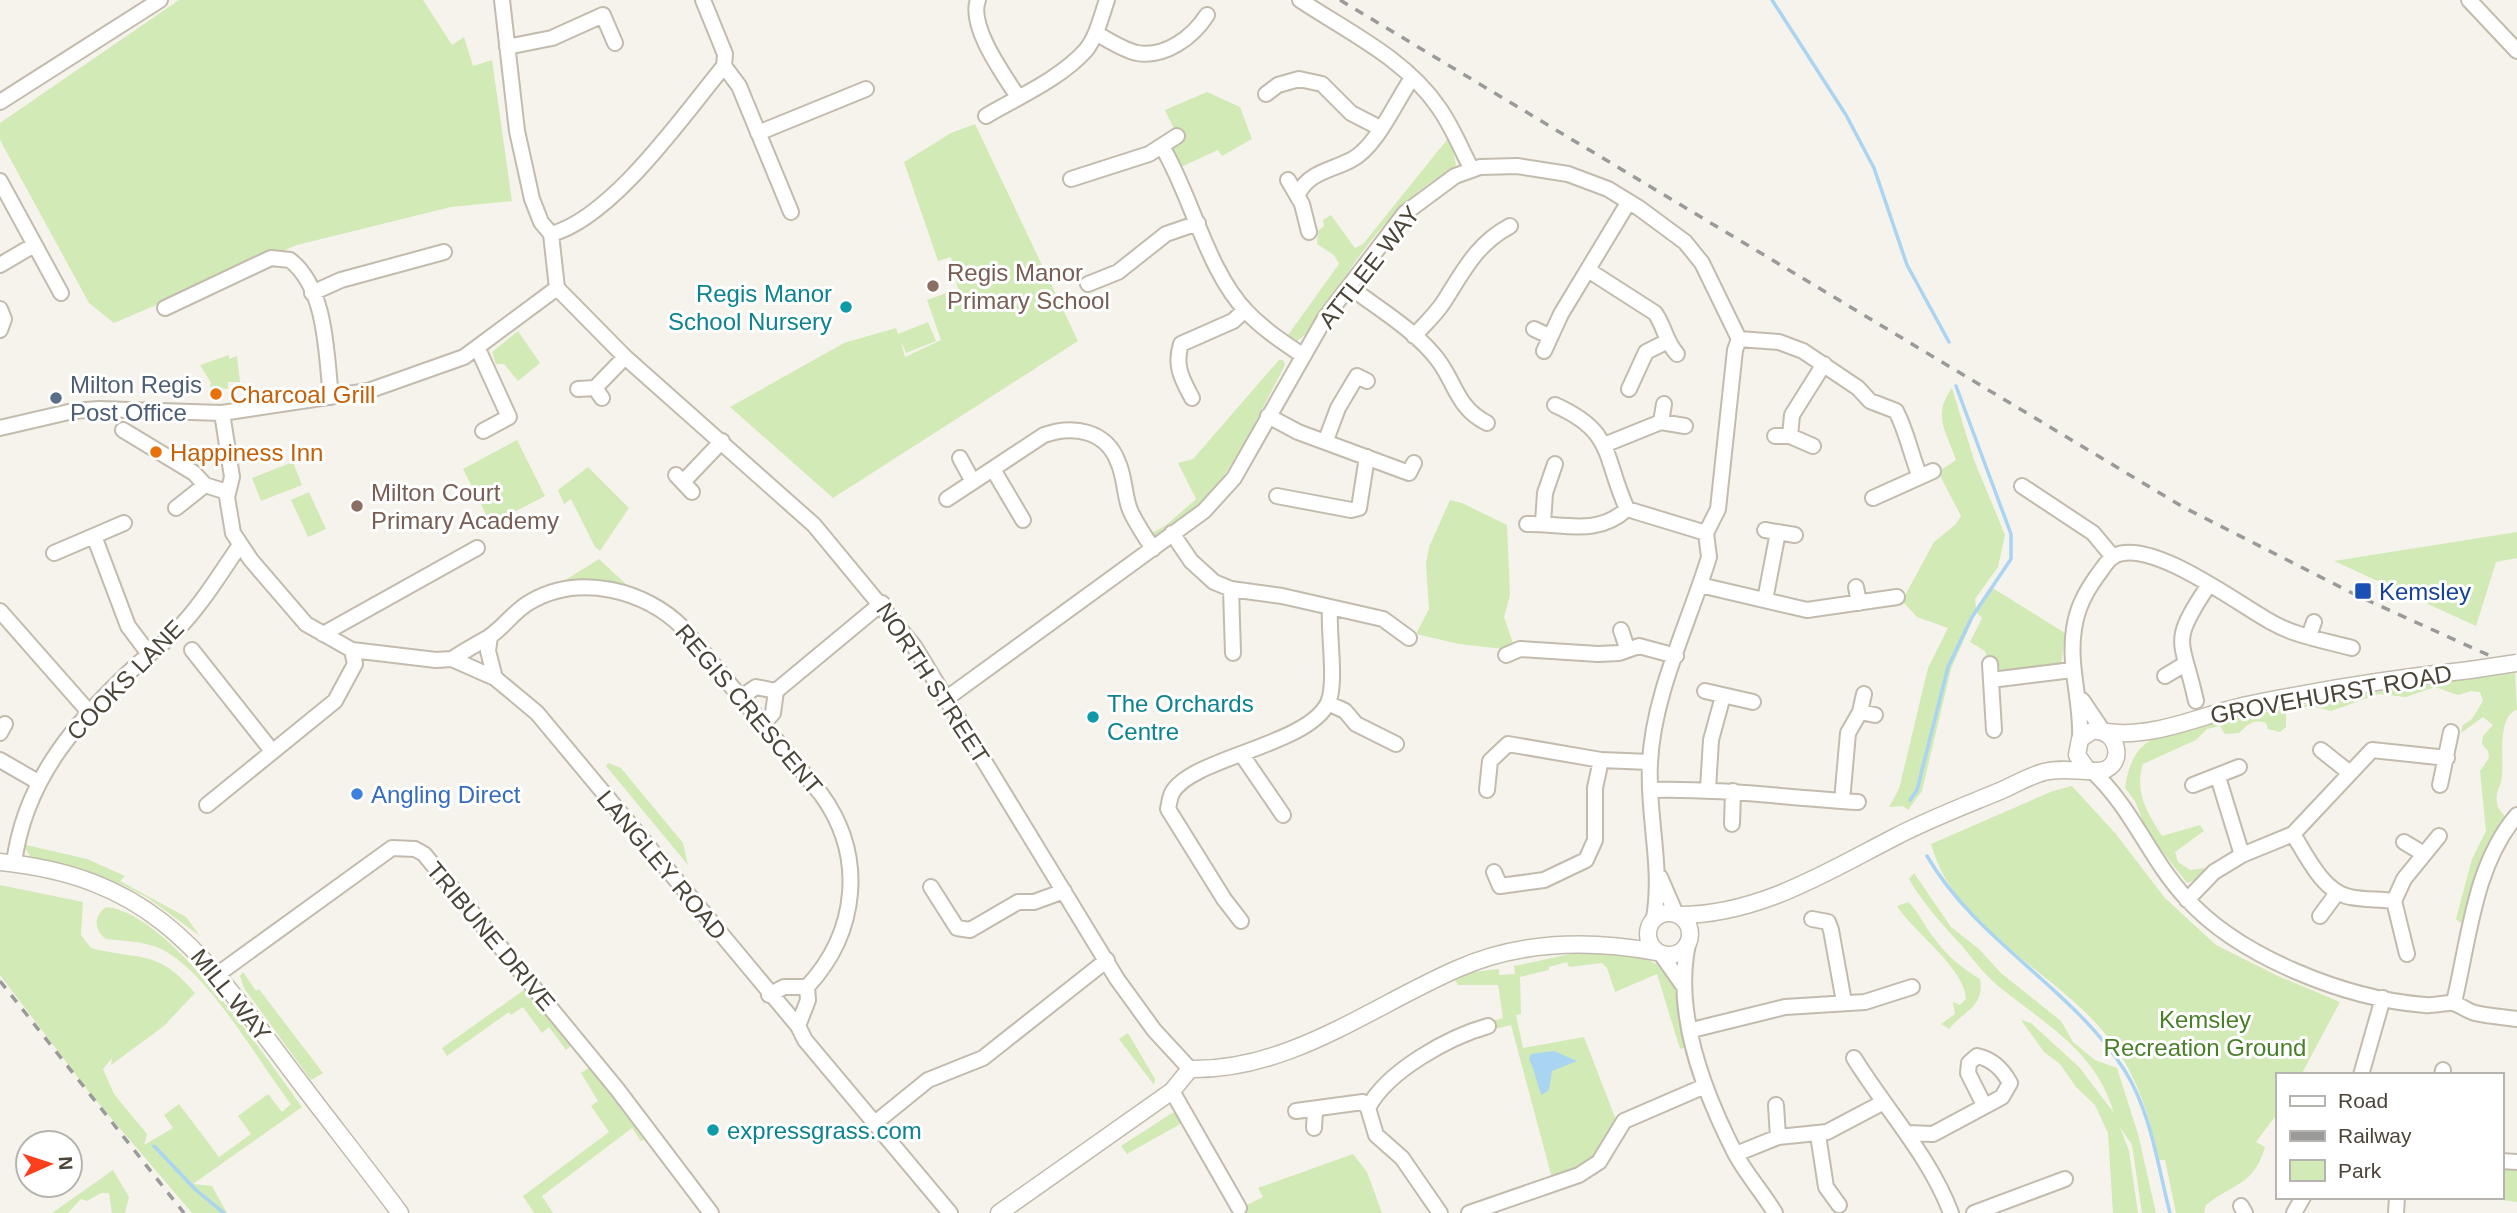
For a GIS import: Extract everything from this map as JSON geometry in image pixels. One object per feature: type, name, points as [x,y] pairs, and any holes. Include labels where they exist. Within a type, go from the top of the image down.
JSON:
[{"type":"street","points":[[0,102],[135,6],[160,0]]},
{"type":"street","points":[[0,428],[46,416],[99,409],[222,413],[331,397],[393,384],[450,363],[478,349],[557,288],[551,234],[537,214],[527,182],[517,131],[502,0]]},
{"type":"street","points":[[986,116],[1072,63],[1087,49],[1096,33],[1107,0]]},
{"type":"street","points":[[1300,0],[1388,57],[1412,78],[1440,109],[1472,170]]},
{"type":"street","points":[[2469,0],[2517,51]]},
{"type":"street","points":[[551,234],[572,227],[606,204],[723,66],[725,54],[708,2]]},
{"type":"street","points":[[976,7],[989,48],[1018,97]]},
{"type":"street","points":[[507,47],[561,35],[603,15],[615,43]]},
{"type":"street","points":[[1096,33],[1136,53],[1153,54],[1183,41],[1198,30],[1208,15]]},
{"type":"street","points":[[723,66],[739,86],[791,212]]},
{"type":"street","points":[[1298,194],[1304,182],[1354,166],[1412,78]]},
{"type":"street","points":[[1266,94],[1278,85],[1299,79],[1322,84],[1351,113],[1380,128]]},
{"type":"street","points":[[758,133],[866,89]]},
{"type":"street","points":[[1071,179],[1163,148],[1177,136]]},
{"type":"street","points":[[1163,148],[1182,181],[1218,271],[1245,310],[1302,355]]},
{"type":"street","name":"ATTLEE WAY","points":[[947,698],[1204,510],[1234,478],[1325,318],[1405,213],[1442,184],[1472,170],[1541,167],[1608,189],[1685,242],[1711,277],[1739,339]]},
{"type":"street","points":[[1288,180],[1298,194],[1309,232]]},
{"type":"street","points":[[0,181],[61,293]]},
{"type":"street","points":[[1544,351],[1549,336],[1628,203]]},
{"type":"street","points":[[1088,284],[1118,272],[1166,234],[1198,223]]},
{"type":"street","points":[[1414,335],[1443,302],[1489,231],[1510,226]]},
{"type":"street","points":[[0,265],[34,245]]},
{"type":"street","points":[[312,293],[341,279],[443,252]]},
{"type":"street","points":[[165,308],[277,256],[296,264],[312,293],[322,326],[331,397]]},
{"type":"street","points":[[1588,270],[1656,313],[1663,324],[1666,342],[1677,354]]},
{"type":"street","points":[[1350,287],[1414,335],[1439,362],[1454,393],[1475,417],[1487,423]]},
{"type":"street","name":"NORTH STREET","points":[[557,288],[625,357],[722,440],[814,525],[882,603],[914,646],[947,698],[1107,960],[1148,1022],[1190,1069]]},
{"type":"street","points":[[0,309],[4,320],[0,330]]},
{"type":"street","points":[[1192,398],[1178,370],[1177,356],[1181,344],[1233,321],[1245,310]]},
{"type":"street","points":[[1534,328],[1549,336]]},
{"type":"street","points":[[1682,984],[1648,939],[1658,869],[1650,762],[1658,708],[1709,557],[1706,533],[1718,509],[1735,350],[1739,339],[1779,342],[1803,351],[1857,388],[1870,401],[1896,411],[1926,474],[1873,498]]},
{"type":"street","points":[[1629,389],[1646,352],[1666,342]]},
{"type":"street","points":[[478,349],[509,417],[483,431]]},
{"type":"street","points":[[578,388],[598,393],[625,357]]},
{"type":"street","points":[[1813,446],[1783,436],[1792,415],[1824,364]]},
{"type":"street","points":[[1326,440],[1338,408],[1357,376],[1367,381]]},
{"type":"street","points":[[1661,422],[1664,404]]},
{"type":"street","points":[[1555,405],[1579,416],[1597,431],[1627,509],[1706,533]]},
{"type":"street","points":[[222,413],[232,477],[228,492],[229,520],[240,545]]},
{"type":"street","points":[[1268,416],[1298,432],[1326,440],[1409,473],[1414,463]]},
{"type":"street","points":[[1604,445],[1661,422],[1685,426]]},
{"type":"street","points":[[123,430],[194,473],[205,485],[228,492]]},
{"type":"street","points":[[947,499],[994,471],[1044,435],[1061,430],[1090,433],[1101,439],[1118,460],[1131,511],[1153,549]]},
{"type":"street","points":[[683,483],[722,440]]},
{"type":"street","points":[[1277,496],[1351,510],[1359,508],[1367,457]]},
{"type":"street","points":[[960,458],[973,482]]},
{"type":"street","points":[[1543,523],[1545,493],[1555,464]]},
{"type":"street","points":[[994,471],[1023,520]]},
{"type":"street","points":[[176,508],[205,485]]},
{"type":"street","points":[[2022,486],[2093,533],[2113,556]]},
{"type":"street","points":[[2032,514],[2041,500]]},
{"type":"street","points":[[1527,524],[1590,528],[1612,521],[1627,509]]},
{"type":"street","points":[[54,552],[124,523]]},
{"type":"street","points":[[1765,600],[1772,531],[1795,536]]},
{"type":"street","points":[[1172,533],[1200,571],[1231,589],[1383,619],[1409,638]]},
{"type":"street","points":[[94,536],[128,626],[149,654]]},
{"type":"street","name":"LANGLEY ROAD","points":[[240,545],[306,624],[323,634],[352,650],[436,660],[452,659],[495,677],[537,713],[950,1213]]},
{"type":"street","name":"COOKS LANE","points":[[7,862],[38,782],[57,751],[89,712],[177,631],[240,545]]},
{"type":"street","points":[[323,634],[477,548]]},
{"type":"street","points":[[2352,648],[2274,624],[2237,600],[2152,554],[2129,552],[2113,556],[2080,603],[2073,631],[2072,670],[2081,711],[2078,759],[2120,800],[2166,874],[2187,900],[2215,925],[2286,968],[2382,998],[2426,1006],[2454,1002],[2478,1014],[2517,1019]]},
{"type":"street","points":[[1700,585],[1807,610],[1897,597]]},
{"type":"street","points":[[2196,701],[2181,648],[2182,631],[2208,586]]},
{"type":"street","points":[[1856,587],[1858,603]]},
{"type":"street","name":"REGIS CRESCENT","points":[[452,659],[490,636],[531,601],[548,595],[584,588],[619,591],[650,603],[670,615],[831,807],[850,861],[851,886],[846,923],[826,967],[807,987],[808,1000],[798,1026]]},
{"type":"street","points":[[1231,589],[1233,653]]},
{"type":"street","points":[[763,724],[773,713],[776,691],[882,603]]},
{"type":"street","points":[[1241,920],[1224,900],[1168,808],[1172,793],[1188,776],[1242,755],[1317,719],[1328,703],[1333,678],[1328,639],[1330,607]]},
{"type":"street","points":[[0,611],[89,712]]},
{"type":"street","points":[[2309,636],[2314,622]]},
{"type":"street","points":[[1621,630],[1627,648]]},
{"type":"street","points":[[490,636],[488,651],[495,677]]},
{"type":"street","points":[[1506,655],[1520,649],[1598,654],[1619,653],[1627,648],[1654,648],[1676,656]]},
{"type":"street","points":[[192,650],[272,751]]},
{"type":"street","points":[[207,805],[335,701],[355,664],[352,650]]},
{"type":"street","name":"GROVEHURST ROAD","points":[[2104,732],[2147,733],[2271,700],[2517,663]]},
{"type":"street","points":[[1990,664],[1994,730]]},
{"type":"street","points":[[2165,676],[2185,664]]},
{"type":"street","points":[[1991,680],[2072,670]]},
{"type":"street","points":[[740,698],[756,687],[776,691]]},
{"type":"street","points":[[2076,690],[2104,732],[2116,743],[2120,800]]},
{"type":"street","points":[[1705,691],[1753,702]]},
{"type":"street","points":[[1842,801],[1849,733],[1868,714],[1864,694]]},
{"type":"street","points":[[1708,789],[1711,740],[1723,696]]},
{"type":"street","points":[[1328,703],[1345,711],[1356,724],[1396,744]]},
{"type":"street","points":[[999,1213],[1172,1091],[1190,1069],[1228,1067],[1311,1043],[1478,961],[1535,949],[1604,943],[1629,937],[1664,913],[1712,914],[1792,890],[1894,837],[2044,772],[2088,732],[2104,732]]},
{"type":"street","points":[[2440,785],[2451,732]]},
{"type":"street","name":"GROVEHURST ROAD","points":[[2117,756],[2147,733]]},
{"type":"street","points":[[1487,790],[1490,761],[1508,744],[1601,760],[1650,762]]},
{"type":"street","points":[[2321,750],[2350,772]]},
{"type":"street","points":[[2187,900],[2214,872],[2242,855],[2292,834],[2372,750],[2447,758]]},
{"type":"street","points":[[1242,755],[1283,815]]},
{"type":"street","points":[[2044,772],[2106,769],[2117,756]]},
{"type":"street","points":[[0,760],[38,782]]},
{"type":"street","points":[[1494,872],[1500,892],[1544,880],[1586,860],[1595,840],[1595,788],[1601,760]]},
{"type":"street","points":[[2193,785],[2239,767]]},
{"type":"street","points":[[1488,774],[1504,774]]},
{"type":"street","points":[[2218,777],[2242,855]]},
{"type":"street","points":[[1650,790],[1708,789],[1796,800],[1858,802]]},
{"type":"street","points":[[1732,824],[1733,791]]},
{"type":"street","points":[[2454,1002],[2479,891],[2500,839],[2517,816]]},
{"type":"street","points":[[2292,834],[2329,886],[2337,892],[2349,897],[2394,901]]},
{"type":"street","points":[[2407,954],[2394,901],[2397,889],[2440,836]]},
{"type":"street","points":[[2404,842],[2424,854]]},
{"type":"street","name":"TRIBUNE DRIVE","points":[[218,974],[392,848],[415,849],[424,854],[522,970],[711,1213]]},
{"type":"street","name":"MILL WAY","points":[[7,862],[84,879],[132,900],[172,927],[218,974],[400,1213]]},
{"type":"street","points":[[1658,869],[1678,914],[1688,924],[1689,941],[1682,984],[1705,1086],[1736,1154],[1775,1213]]},
{"type":"street","points":[[931,887],[957,928],[963,930],[970,930],[1018,902],[1034,902],[1064,891]]},
{"type":"street","points":[[2320,916],[2337,892]]},
{"type":"street","points":[[1604,943],[1675,955],[1712,914]]},
{"type":"street","points":[[1812,919],[1828,922],[1832,930],[1844,1002]]},
{"type":"street","points":[[875,1123],[928,1080],[983,1058],[1107,960]]},
{"type":"street","points":[[769,995],[784,987],[807,987]]},
{"type":"street","points":[[1692,1030],[1785,1007],[1865,1002],[1912,987]]},
{"type":"street","points":[[2362,1073],[2382,998]]},
{"type":"street","points":[[1368,1108],[1383,1085],[1397,1074],[1452,1041],[1488,1026]]},
{"type":"street","points":[[1854,1058],[1882,1103],[1908,1133],[1943,1190],[1951,1213]]},
{"type":"street","points":[[1469,1213],[1538,1187],[1556,1185],[1586,1171],[1600,1162],[1624,1121],[1705,1086]]},
{"type":"street","points":[[1172,1091],[1239,1208]]},
{"type":"street","points":[[1296,1111],[1363,1102],[1368,1108],[1376,1135],[1402,1158],[1440,1213]]},
{"type":"street","points":[[1736,1154],[1778,1137],[1818,1135],[1882,1103]]},
{"type":"street","points":[[1776,1105],[1778,1137]]},
{"type":"street","points":[[1908,1133],[1933,1134],[1984,1105]]},
{"type":"street","points":[[1314,1128],[1315,1110]]},
{"type":"street","points":[[1818,1135],[1826,1187],[1839,1205]]},
{"type":"street","points":[[1974,1213],[2065,1179]]},
{"type":"green space","points":[[179,0],[423,0],[452,45],[464,37],[473,66],[492,60],[512,201],[451,207],[297,245],[114,323],[89,303],[0,140],[0,123]]},
{"type":"green space","points":[[1207,92],[1240,107],[1252,139],[1222,156],[1218,150],[1181,167],[1173,148],[1181,143],[1165,110]]},
{"type":"green space","name":"Regis Manor Primary School","points":[[975,124],[1078,341],[833,498],[730,407],[844,343],[896,328],[898,334],[928,322],[936,341],[906,353],[901,341],[905,357],[941,340],[927,300],[958,289],[951,257],[938,261],[904,162],[951,133]]},
{"type":"green space","points":[[1450,136],[1456,165],[1453,169],[1429,183],[1388,221],[1305,335],[1297,341],[1290,339],[1288,335],[1339,264],[1334,255],[1317,244],[1318,231],[1324,226],[1323,220],[1331,215],[1355,248],[1363,244]]},
{"type":"green space","points":[[518,331],[540,363],[518,381],[504,364],[496,364],[492,352]]},
{"type":"green space","points":[[229,355],[229,359],[237,356],[240,382],[228,382],[228,389],[210,387],[211,383],[200,365]]},
{"type":"green space","points":[[1279,360],[1283,360],[1285,365],[1223,477],[1199,506],[1153,539],[1150,534],[1165,526],[1196,499],[1178,463],[1193,459]]},
{"type":"green space","points":[[1952,388],[1974,460],[2005,535],[1998,567],[1975,599],[1976,608],[1991,587],[2065,633],[2061,666],[2001,672],[1994,657],[1987,658],[1985,651],[1970,642],[1982,618],[1976,612],[1951,669],[1922,791],[1908,810],[1903,806],[1889,807],[1899,789],[1928,668],[1948,628],[1917,617],[1902,601],[1934,542],[1955,525],[1961,516],[1938,472],[1956,460],[1942,415],[1946,398]]},
{"type":"green space","points":[[517,440],[545,496],[491,524],[463,469]]},
{"type":"green space","points":[[293,462],[302,485],[261,501],[252,478]]},
{"type":"green space","points":[[588,467],[629,508],[600,551],[595,547],[571,499],[564,504],[558,490]]},
{"type":"green space","points":[[309,492],[326,529],[308,537],[291,500]]},
{"type":"green space","points":[[1450,500],[1507,525],[1510,595],[1504,617],[1513,643],[1504,649],[1459,644],[1416,634],[1429,609],[1426,564],[1429,547]]},
{"type":"green space","points":[[2517,532],[2517,558],[2496,562],[2476,626],[2334,561]]},
{"type":"green space","points":[[599,559],[627,585],[595,580],[564,581]]},
{"type":"green space","points":[[2515,673],[2517,710],[2506,720],[2502,776],[2497,796],[2498,807],[2505,816],[2476,872],[2461,923],[2456,919],[2472,859],[2486,831],[2480,771],[2489,758],[2488,751],[2482,744],[2483,736],[2493,725],[2483,717],[2461,733],[2463,725],[2472,719],[2483,701],[2480,692],[2471,691],[2458,695],[2435,687],[2406,697],[2379,694],[2331,711],[2311,706],[2286,712],[2286,727],[2280,732],[2268,729],[2266,723],[2257,722],[2248,725],[2239,733],[2225,734],[2220,726],[2207,729],[2196,740],[2143,764],[2140,783],[2143,802],[2162,836],[2200,825],[2204,831],[2175,852],[2178,862],[2190,870],[2206,868],[2207,875],[2187,883],[2147,832],[2135,801],[2125,788],[2136,754],[2150,741],[2167,734],[2324,701]]},
{"type":"green space","points":[[608,763],[621,768],[683,843],[688,865],[606,766]]},
{"type":"green space","name":"Kemsley Recreation Ground","points":[[2072,786],[2115,833],[2165,898],[2216,945],[2278,976],[2340,1002],[2302,1073],[2276,1073],[2276,1115],[2256,1142],[2265,1147],[2255,1169],[2249,1177],[2206,1205],[2204,1213],[2176,1213],[2165,1160],[2158,1160],[2142,1098],[2113,1044],[2084,1011],[1974,916],[1941,870],[1931,844],[2053,791]]},
{"type":"green space","points":[[22,844],[87,859],[125,876],[120,881],[186,917],[200,936],[148,898],[123,885],[85,870],[30,856]]},
{"type":"green space","points":[[1914,873],[1951,927],[1979,949],[2001,973],[2061,1021],[2073,1042],[2095,1060],[2117,1068],[2138,1134],[2156,1213],[2142,1213],[2132,1145],[2120,1127],[2129,1151],[2138,1213],[2113,1213],[2108,1133],[2095,1105],[2076,1087],[2060,1064],[2044,1052],[2021,1020],[2031,1023],[2079,1067],[2114,1113],[2095,1072],[2067,1040],[1983,971],[1921,897],[1909,879]]},
{"type":"green space","points":[[0,885],[83,902],[81,935],[91,948],[159,962],[182,979],[195,993],[164,1026],[111,1065],[112,1058],[103,1069],[114,1094],[147,1134],[144,1145],[173,1128],[164,1115],[179,1104],[219,1157],[251,1134],[238,1116],[268,1094],[282,1112],[291,1104],[231,1018],[196,976],[159,948],[106,939],[102,935],[97,927],[97,918],[106,907],[132,915],[187,959],[240,1023],[302,1107],[193,1184],[212,1186],[227,1213],[192,1213],[89,1092],[0,975]]},
{"type":"green space","points":[[1908,902],[1944,950],[1980,979],[1980,996],[1977,1002],[1949,1029],[1941,1024],[1955,1014],[1953,1002],[1960,1005],[1966,999],[1963,987],[1948,963],[1897,906]]},
{"type":"green space","points":[[1594,949],[1641,957],[1656,964],[1666,973],[1678,1000],[1687,1047],[1680,1049],[1657,974],[1615,992],[1607,968],[1602,963],[1569,967],[1567,962],[1549,967],[1549,970],[1520,977],[1521,1014],[1516,1015],[1523,1048],[1584,1037],[1616,1120],[1588,1163],[1552,1178],[1511,1025],[1491,1030],[1489,1022],[1503,1018],[1498,985],[1458,985],[1455,980],[1472,972],[1499,969],[1499,975],[1515,974],[1514,966]]},
{"type":"green space","points":[[243,972],[323,1073],[311,1080],[244,988],[240,976]]},
{"type":"green space","points":[[524,990],[572,1045],[566,1050],[549,1027],[542,1033],[523,1007],[511,1015],[509,1012],[447,1056],[442,1048]]},
{"type":"green space","points":[[1128,1033],[1155,1079],[1154,1085],[1119,1039]]},
{"type":"green space","points":[[590,1067],[644,1140],[641,1141],[632,1128],[542,1196],[553,1213],[534,1213],[523,1196],[609,1132],[591,1106],[598,1101],[581,1073]]},
{"type":"green space","points":[[1172,1113],[1177,1113],[1182,1123],[1127,1154],[1121,1146]]},
{"type":"green space","points":[[1353,1154],[1367,1172],[1382,1213],[1231,1213],[1263,1197],[1258,1188]]},
{"type":"green space","points":[[2503,1168],[2517,1169],[2517,1202],[2493,1199],[2503,1199]]},
{"type":"green space","points":[[113,1170],[129,1197],[125,1213],[112,1213],[109,1193],[101,1193],[87,1201],[81,1199],[84,1199],[84,1190]]},
{"type":"green space","points":[[72,1199],[81,1199],[68,1213],[52,1213]]},
{"type":"water","points":[[1554,1051],[1577,1061],[1552,1071],[1549,1090],[1542,1095],[1529,1059],[1531,1054]]},
{"type":"waterway","points":[[1772,0],[1846,115],[1874,168],[1907,265],[1949,342]]},
{"type":"waterway","points":[[1910,800],[1917,790],[1948,667],[1972,617],[2011,559],[2011,534],[1956,386]]},
{"type":"waterway","points":[[1927,856],[1972,914],[2079,1014],[2125,1071],[2148,1122],[2170,1213]]},
{"type":"waterway","points":[[154,1146],[196,1190],[224,1213]]},
{"type":"railway","points":[[1340,0],[2183,507],[2358,596],[2517,668]]},
{"type":"railway","points":[[0,981],[184,1213]]},
{"type":"place","name":"Regis Manor Primary School","points":[[933,286]]},
{"type":"place","name":"Regis Manor School Nursery","points":[[846,307]]},
{"type":"place","name":"Charcoal Grill","points":[[216,394]]},
{"type":"place","name":"Milton Regis Post Office","points":[[56,398]]},
{"type":"place","name":"Happiness Inn","points":[[156,452]]},
{"type":"place","name":"Milton Court Primary Academy","points":[[357,506]]},
{"type":"place","name":"Kemsley","points":[[2363,591]]},
{"type":"place","name":"The Orchards Centre","points":[[1093,717]]},
{"type":"place","name":"Angling Direct","points":[[357,794]]},
{"type":"place","name":"expressgrass.com","points":[[713,1130]]}]
